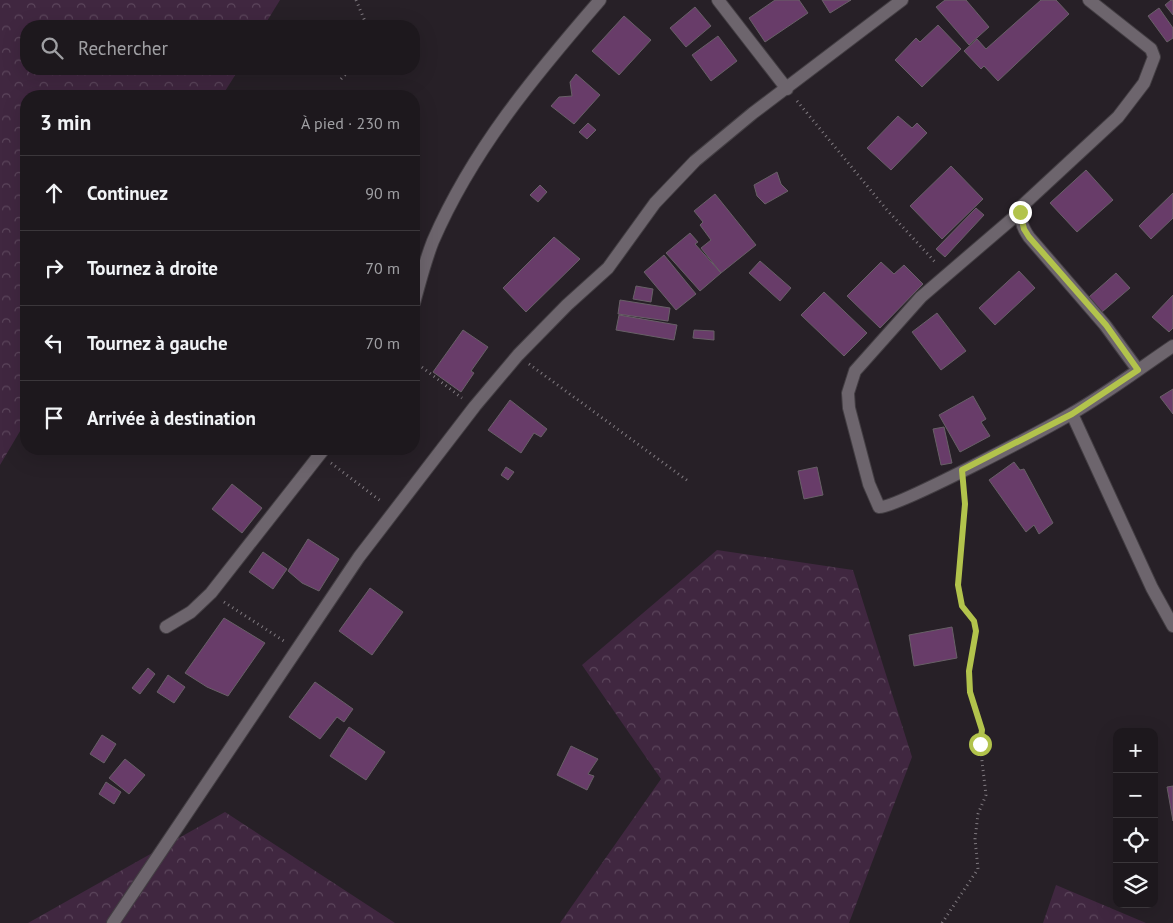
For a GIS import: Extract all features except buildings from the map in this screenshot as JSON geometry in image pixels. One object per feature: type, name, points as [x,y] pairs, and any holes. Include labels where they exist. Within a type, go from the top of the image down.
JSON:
[{"type":"street","points":[[420,283],[433,241],[464,181],[499,123],[535,75],[600,0]]},
{"type":"street","points":[[718,0],[787,89]]},
{"type":"street","points":[[113,923],[359,557],[475,406],[518,355],[567,305],[608,268],[655,203],[695,161],[753,113],[902,0]]},
{"type":"street","points":[[1089,0],[1151,49],[1154,57],[1144,83],[1118,117],[1023,205],[1020,212],[922,296],[855,371],[848,393],[850,408],[869,484],[879,506],[896,502],[1072,414],[1173,346]]},
{"type":"street","points":[[1020,212],[1024,229],[1029,237],[1106,325],[1138,370]]},
{"type":"street","points":[[1072,414],[1152,588],[1173,626]]},
{"type":"street","points":[[166,627],[191,612],[211,593],[319,455]]},
{"type":"path","points":[[356,0],[364,20]]},
{"type":"path","points":[[341,79],[345,75]]},
{"type":"path","points":[[787,89],[887,210],[947,273]]},
{"type":"path","points":[[518,355],[688,481]]},
{"type":"path","points":[[420,366],[475,406]]},
{"type":"path","points":[[325,455],[394,511]]},
{"type":"path","points":[[942,923],[978,869],[975,839],[978,814],[986,795],[980,744],[982,730],[969,685],[969,671],[976,631],[974,621],[962,606],[958,585],[965,504],[962,470]]},
{"type":"path","points":[[211,593],[296,649]]},
{"type":"green space","points":[[0,0],[280,0],[268,20],[20,20],[20,75],[235,75],[226,90],[20,90],[20,431],[0,465]]},
{"type":"green space","points":[[717,550],[853,570],[912,757],[849,923],[560,923],[661,779],[582,665]]},
{"type":"green space","points":[[225,812],[395,923],[28,923]]},
{"type":"green space","points":[[1056,885],[1146,923],[1043,923]]},
{"type":"route","points":[[980,744],[982,730],[970,692],[969,671],[976,631],[974,621],[962,606],[958,585],[965,504],[962,470],[1072,414],[1138,370],[1106,325],[1034,244],[1024,229],[1020,212]]}]
